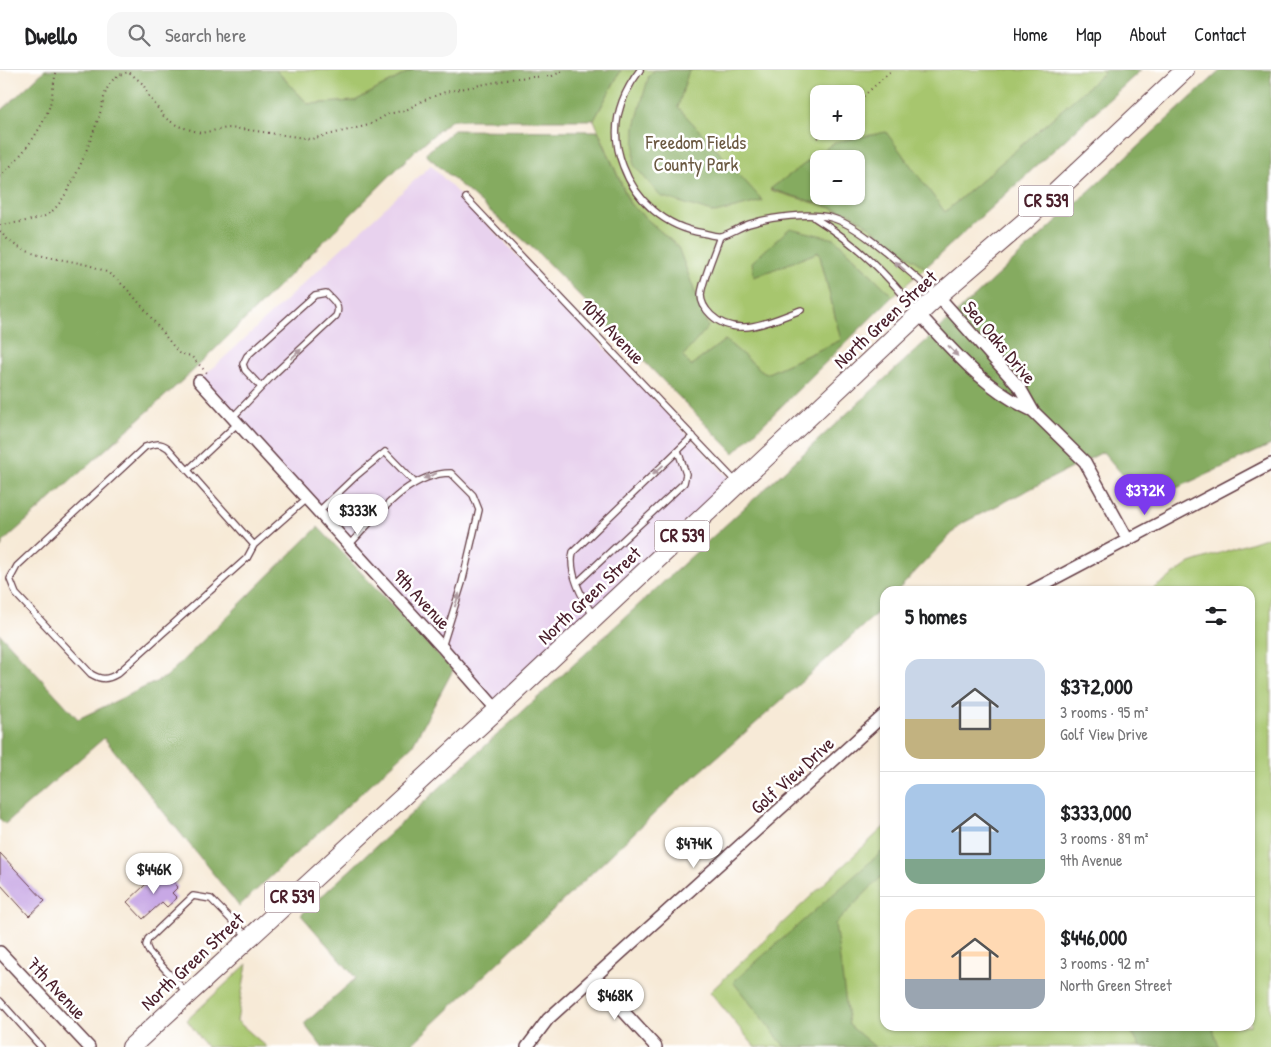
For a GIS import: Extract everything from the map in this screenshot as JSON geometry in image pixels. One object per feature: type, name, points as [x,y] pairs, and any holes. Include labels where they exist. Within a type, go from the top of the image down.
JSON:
[{"type":"main road","name":"North Green Street","points":[[131,1047],[248,937],[497,710],[920,315],[938,296],[1024,222],[1184,70]]},
{"type":"street","name":"Sea Oaks Drive","points":[[938,296],[1020,388],[1033,411],[1084,462],[1128,540]]},
{"type":"street","name":"Sea Oaks Drive","points":[[920,315],[975,375],[1015,403],[1033,411]]},
{"type":"street","name":"9th Avenue","points":[[198,381],[442,647],[497,710]]},
{"type":"street","points":[[1041,586],[1271,464]]},
{"type":"street","name":"Golf View Drive","points":[[526,1047],[548,1019],[880,719]]},
{"type":"street","name":"7th Avenue","points":[[0,952],[89,1047]]},
{"type":"street","points":[[593,978],[656,1047]]},
{"type":"lane","points":[[640,70],[627,87],[618,107],[616,128],[619,155],[627,177],[653,212],[690,231],[720,236],[749,224],[781,216],[832,218],[855,230],[938,296]]},
{"type":"lane","name":"10th Avenue","points":[[466,198],[738,484]]},
{"type":"lane","points":[[814,217],[864,252],[881,268],[920,315]]},
{"type":"lane","points":[[720,236],[701,296],[706,310],[716,320],[732,328],[750,328],[801,310]]},
{"type":"lane","points":[[188,470],[235,421],[261,387],[336,316],[338,311],[337,305],[326,293],[315,295],[247,356],[243,364],[245,370],[261,387]]},
{"type":"lane","points":[[595,618],[577,583],[571,559],[576,547],[693,436]]},
{"type":"lane","points":[[254,545],[163,444],[145,447],[17,566],[10,579],[16,594],[91,674],[98,679],[108,679],[117,674],[247,558],[254,545],[306,499]]},
{"type":"lane","points":[[577,583],[684,483],[686,474],[678,451]]},
{"type":"lane","points":[[318,512],[385,452],[415,483]]},
{"type":"lane","points":[[349,545],[402,491],[438,473],[451,473],[474,494],[479,510],[462,583],[442,647]]},
{"type":"lane","points":[[187,994],[149,952],[146,944],[148,939],[193,896],[211,899],[248,937]]},
{"type":"lane","points":[[0,1002],[41,1047]]},
{"type":"path","points":[[0,177],[27,148],[37,132],[48,109],[57,70]]},
{"type":"path","points":[[0,225],[45,216],[58,206],[70,186],[98,118],[107,88],[114,78],[128,72],[137,77],[165,118],[178,126],[202,133],[227,128],[312,140],[370,125],[388,114],[406,110],[445,92],[516,78],[552,76],[565,70]]},
{"type":"path","points":[[865,95],[892,70]]},
{"type":"path","points":[[0,231],[12,244],[29,251],[49,258],[92,265],[110,275],[126,289],[179,353],[191,356],[207,373],[198,381]]},
{"type":"shaded area","points":[[431,165],[736,486],[497,710],[199,381]]},
{"type":"green space","points":[[45,70],[276,70],[308,104],[355,101],[412,70],[621,70],[594,120],[451,120],[418,148],[195,369],[4,541],[0,549],[0,112]]},
{"type":"green space","points":[[276,70],[412,70],[355,101],[308,104]]},
{"type":"green space","name":"Freedom Fields County Park","points":[[621,70],[1102,70],[1105,73],[945,212],[865,161],[865,150],[848,150],[835,142],[824,150],[810,150],[810,160],[770,190],[810,202],[810,205],[821,205],[852,214],[925,268],[893,296],[835,239],[754,276],[819,252],[841,340],[766,374],[725,340],[691,366],[683,356],[678,247],[630,204],[594,120]]},
{"type":"green space","points":[[655,70],[692,70],[688,73],[678,107],[763,201],[715,213],[660,196],[634,165],[635,126],[649,75]]},
{"type":"green space","points":[[1102,70],[1141,70],[925,268],[852,214],[822,205],[865,205],[865,150],[824,150],[835,142],[865,140],[865,136],[886,132],[945,212],[1104,73]]},
{"type":"green space","points":[[1221,70],[1271,70],[1271,445],[1146,502],[1103,452],[961,524],[902,586],[880,586],[880,610],[875,615],[676,793],[409,1047],[322,1047],[304,1024],[356,978],[301,915]]},
{"type":"green space","points":[[454,130],[598,131],[630,204],[678,247],[708,327],[683,356],[691,366],[725,340],[766,374],[841,340],[819,252],[754,277],[752,262],[790,228],[835,239],[893,296],[734,453],[537,252],[425,154]]},
{"type":"green space","points":[[810,160],[810,201],[770,189]]},
{"type":"green space","points":[[318,527],[453,670],[412,746],[239,906],[104,738],[5,824],[0,819],[0,634],[78,719],[166,677]]},
{"type":"green space","points":[[1271,536],[1271,1047],[755,1047],[710,992],[880,831],[880,1031],[1255,1031],[1255,586],[1157,586],[1190,563]]},
{"type":"green space","points":[[880,853],[880,878],[835,924],[849,1025],[875,1047],[785,1047],[733,982]]},
{"type":"green space","points":[[247,964],[237,1021],[267,1047],[207,1047],[187,1020]]},
{"type":"green space","points":[[1131,1031],[1214,1031],[1219,1047],[1140,1047]]},
{"type":"building","points":[[0,853],[45,901],[29,916],[0,884]]},
{"type":"building","points":[[162,869],[178,887],[172,893],[177,898],[167,907],[162,902],[143,919],[127,902]]}]
